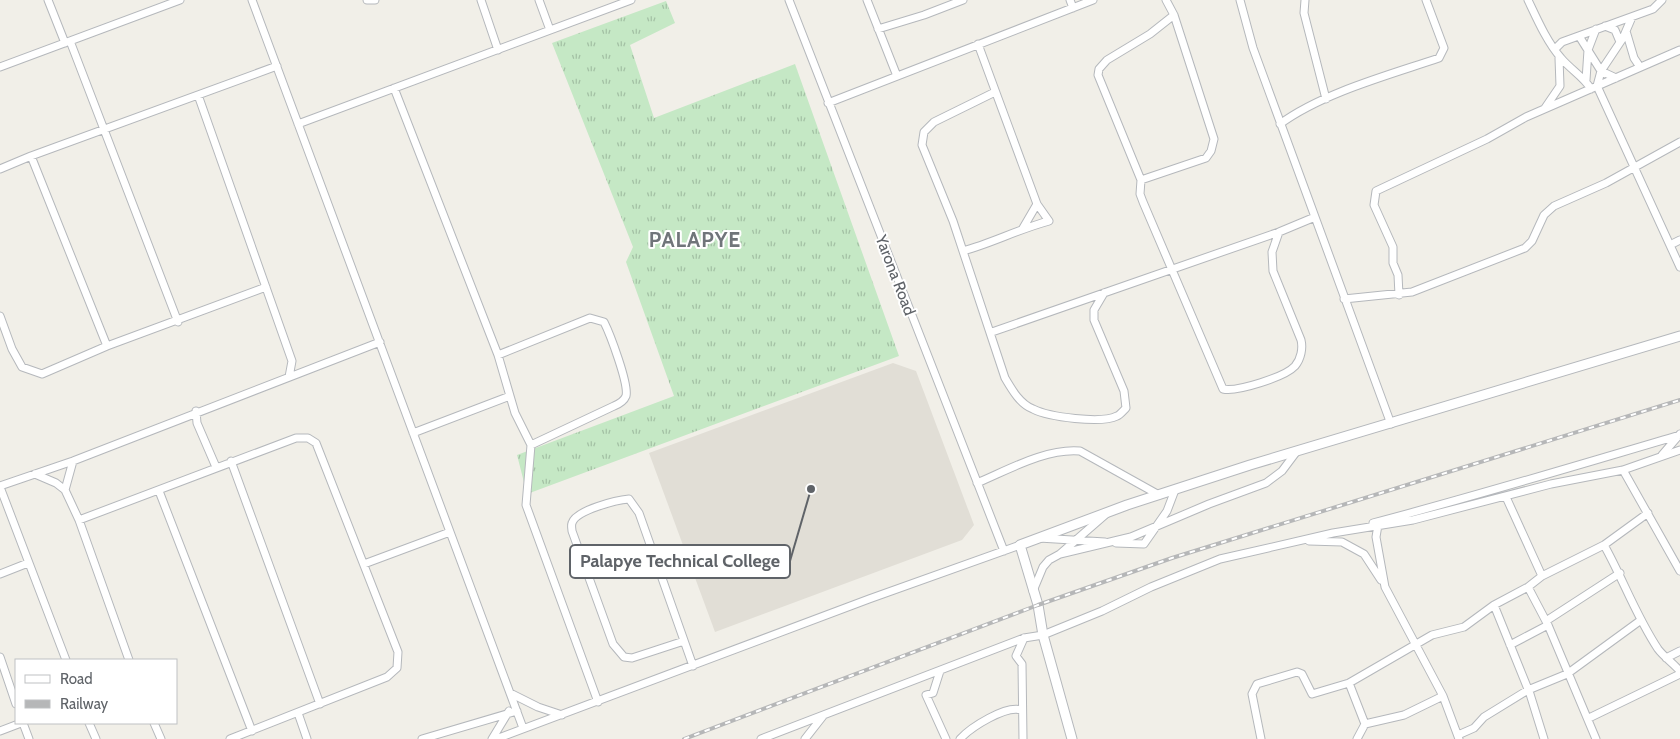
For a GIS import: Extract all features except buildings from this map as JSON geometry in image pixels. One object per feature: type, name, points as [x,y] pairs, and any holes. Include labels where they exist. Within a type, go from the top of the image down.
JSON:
[{"type":"street","points":[[48,0],[105,129],[178,322]]},
{"type":"street","points":[[156,0],[159,8]]},
{"type":"street","points":[[0,67],[180,0]]},
{"type":"street","points":[[252,0],[523,728]]},
{"type":"street","points":[[366,0],[375,0]]},
{"type":"street","points":[[481,0],[498,50]]},
{"type":"street","points":[[539,0],[550,30]]},
{"type":"street","points":[[298,124],[631,0]]},
{"type":"street","name":"Yarona Road","points":[[789,0],[1004,551]]},
{"type":"street","points":[[866,0],[897,76]]},
{"type":"street","points":[[878,30],[963,0]]},
{"type":"street","points":[[1070,0],[1073,8]]},
{"type":"street","points":[[828,103],[1094,0]]},
{"type":"street","points":[[1141,180],[1206,158],[1213,145],[1212,128],[1174,15],[1166,0]]},
{"type":"street","points":[[1240,0],[1246,27],[1280,124],[1391,424]]},
{"type":"street","points":[[1306,0],[1304,12],[1326,100]]},
{"type":"street","points":[[1280,124],[1293,114],[1326,100],[1439,58],[1444,48],[1426,0]]},
{"type":"street","points":[[1528,0],[1557,52],[1569,67],[1594,88],[1680,267]]},
{"type":"street","points":[[1544,109],[1560,86],[1561,70],[1557,52],[1562,42],[1653,9],[1662,0]]},
{"type":"street","points":[[1174,15],[1150,34],[1107,60],[1099,70],[1098,75],[1141,180],[1140,194],[1221,388],[1229,390],[1257,384],[1294,367],[1298,360],[1302,346],[1273,271],[1272,252],[1279,232]]},
{"type":"street","points":[[1594,88],[1601,71],[1620,42],[1632,17]]},
{"type":"street","points":[[1620,21],[1626,31],[1634,58],[1640,67]]},
{"type":"street","points":[[1605,26],[1615,30],[1620,42]]},
{"type":"street","points":[[1586,80],[1588,50],[1596,29]]},
{"type":"street","points":[[1579,36],[1601,71],[1616,78]]},
{"type":"street","points":[[962,251],[988,244],[1023,228],[1049,221],[1036,204],[978,44]]},
{"type":"street","points":[[1399,295],[1398,275],[1393,262],[1393,248],[1374,205],[1376,191],[1487,139],[1544,109],[1680,50]]},
{"type":"street","points":[[0,170],[31,156],[276,66]]},
{"type":"street","points":[[394,88],[498,356],[518,421],[531,445],[526,505],[598,702]]},
{"type":"street","points":[[995,92],[943,116],[924,132],[922,145],[992,332],[1005,378],[1021,400],[1032,409],[1076,418],[1101,419],[1118,416],[1126,408],[1125,394],[1094,320],[1094,310],[1104,293]]},
{"type":"street","points":[[198,95],[292,361],[289,378]]},
{"type":"street","points":[[1344,299],[1399,295],[1412,292],[1525,248],[1529,245],[1548,210],[1680,142]]},
{"type":"street","points":[[31,156],[107,346]]},
{"type":"street","points":[[1023,228],[1036,204]]},
{"type":"street","points":[[992,332],[1170,268],[1279,232],[1315,217]]},
{"type":"street","points":[[1670,245],[1680,240]]},
{"type":"street","points":[[0,316],[12,349],[22,367],[42,374],[107,346],[178,322],[266,287]]},
{"type":"street","points":[[498,356],[590,318],[604,322],[616,351],[627,392],[624,399],[614,406],[531,445]]},
{"type":"street","points":[[494,739],[1110,511],[1297,452],[1680,336]]},
{"type":"street","points":[[66,659],[0,487],[73,461],[380,342]]},
{"type":"street","points":[[292,361],[307,371]]},
{"type":"street","points":[[413,434],[510,396]]},
{"type":"street","points":[[196,412],[197,423],[216,467]]},
{"type":"street","points":[[1660,457],[1680,435]]},
{"type":"street","points":[[1362,528],[1410,511],[1497,491],[1548,473],[1680,435]]},
{"type":"street","points":[[79,520],[296,438],[308,438],[316,443],[398,652],[398,668],[388,677],[230,739]]},
{"type":"street","points":[[977,484],[1049,454],[1068,450],[1080,451],[1159,495]]},
{"type":"street","points":[[761,739],[1024,638],[1043,635],[1220,559],[1301,540],[1412,520],[1551,484],[1624,470],[1680,450]]},
{"type":"street","points":[[1034,591],[1043,567],[1049,560],[1060,554],[1131,537],[1156,525],[1266,484],[1282,471],[1297,452]]},
{"type":"street","points":[[65,490],[73,461]]},
{"type":"street","points":[[231,461],[320,704]]},
{"type":"street","points":[[1624,470],[1680,571]]},
{"type":"street","points":[[35,474],[56,483],[65,490],[79,520],[129,659]]},
{"type":"street","points":[[1039,538],[1144,544],[1167,511],[1175,490]]},
{"type":"street","points":[[159,491],[252,731]]},
{"type":"street","points":[[1506,497],[1542,576]]},
{"type":"street","points":[[684,641],[632,658],[624,657],[617,651],[572,531],[572,523],[576,518],[614,501],[630,499],[634,503],[684,641],[693,666]]},
{"type":"street","points":[[1060,554],[1110,511]]},
{"type":"street","points":[[1261,739],[1252,694],[1257,684],[1297,672],[1302,674],[1312,694],[1349,683],[1432,635],[1464,627],[1494,605],[1528,587],[1542,576],[1604,545],[1648,513]]},
{"type":"street","points":[[1378,525],[1376,537],[1385,587]]},
{"type":"street","points":[[364,564],[450,532]]},
{"type":"street","points":[[1301,540],[1342,542],[1364,554],[1409,629],[1415,645],[1443,696],[1459,737],[1474,728],[1484,717],[1528,690],[1567,674],[1641,620]]},
{"type":"street","points":[[1020,545],[1034,591],[1043,635],[1072,739]]},
{"type":"street","points":[[1589,718],[1680,672],[1666,658],[1641,620],[1620,573],[1604,545]]},
{"type":"street","points":[[0,574],[28,563]]},
{"type":"street","points":[[1510,645],[1547,623],[1620,573]]},
{"type":"street","points":[[1528,587],[1547,623],[1567,674],[1589,718],[1596,739]]},
{"type":"street","points":[[1494,605],[1528,690],[1544,739]]},
{"type":"street","points":[[1023,739],[1021,710],[1022,664],[1016,656],[1024,638]]},
{"type":"street","points":[[1666,658],[1680,651]]},
{"type":"street","points":[[0,657],[15,701]]},
{"type":"street","points":[[940,671],[933,693],[926,695],[946,739]]},
{"type":"street","points":[[1349,683],[1365,724]]},
{"type":"street","points":[[1357,739],[1365,724],[1404,715],[1443,696]]},
{"type":"street","points":[[494,739],[508,713],[511,697]]},
{"type":"street","points":[[511,697],[562,715]]},
{"type":"street","points":[[960,739],[1003,711],[1016,708],[1021,710]]},
{"type":"street","points":[[422,739],[517,711]]},
{"type":"street","points":[[298,713],[307,739]]},
{"type":"street","points":[[804,739],[824,715]]},
{"type":"street","points":[[0,730],[19,724]]},
{"type":"street","points":[[22,724],[29,739]]},
{"type":"street","points":[[90,724],[96,739]]},
{"type":"street","points":[[154,724],[162,739]]},
{"type":"shaded area","points":[[893,363],[916,371],[974,525],[962,540],[715,632],[649,453]]},
{"type":"green space","points":[[666,1],[675,23],[630,45],[654,118],[795,64],[899,356],[527,494],[517,455],[674,396],[626,262],[633,247],[552,43]]},
{"type":"railway","points":[[684,739],[1038,605],[1172,558],[1680,400]]},
{"type":"place","name":"Palapye Technical College","points":[[811,489]]},
{"type":"district","name":"PALAPYE","points":[[695,240]]}]
